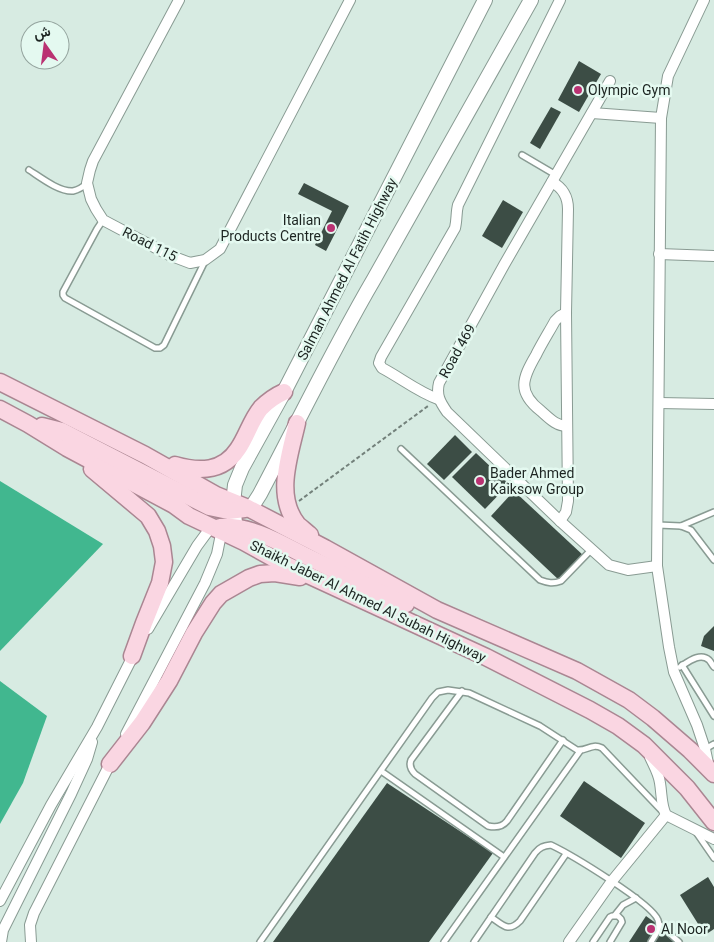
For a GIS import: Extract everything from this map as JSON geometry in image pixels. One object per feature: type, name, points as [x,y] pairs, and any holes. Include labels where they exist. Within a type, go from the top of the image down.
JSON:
[{"type":"main road","name":"Shaikh Jaber Al Ahmed Al Subah Highway","points":[[0,382],[145,455],[216,494],[244,542],[280,562],[486,658],[618,726],[644,745],[686,788],[714,822]]},
{"type":"main road","points":[[145,455],[188,469],[202,470],[215,467],[228,460],[238,449],[261,408],[284,392]]},
{"type":"main road","name":"Shaikh Jaber Al Ahmed Al Subah Highway","points":[[0,409],[67,448],[174,505],[189,516],[229,518],[325,548],[437,610],[577,671],[629,700],[690,750],[712,772]]},
{"type":"main road","points":[[297,423],[285,481],[286,497],[291,512],[299,526],[325,548]]},
{"type":"main road","points":[[28,424],[46,426],[62,431],[203,505],[362,584],[415,607],[437,610]]},
{"type":"main road","points":[[67,448],[148,516],[157,531],[162,546],[164,562],[160,583],[132,656]]},
{"type":"main road","points":[[110,764],[142,723],[169,680],[194,633],[221,594],[260,574],[275,573],[320,580]]},
{"type":"street","points":[[103,220],[91,199],[88,183],[93,161],[179,0]]},
{"type":"street","points":[[205,260],[220,249],[350,0]]},
{"type":"street","name":"Salman Ahmed Al Fatih Highway","points":[[229,518],[235,485],[242,468],[284,392],[485,0]]},
{"type":"street","name":"Salman Ahmed Al Fatih Highway","points":[[229,518],[253,505],[260,494],[348,325],[531,0]]},
{"type":"street","points":[[560,0],[458,205],[455,228],[381,357],[380,363],[382,368],[427,395],[438,398],[447,412],[560,521],[609,565],[628,570],[657,566]]},
{"type":"street","points":[[704,0],[668,76],[661,118],[657,566],[669,647],[694,717],[710,746],[712,772]]},
{"type":"street","name":"Road 469","points":[[438,398],[439,382],[610,81]]},
{"type":"street","points":[[592,113],[661,118]]},
{"type":"street","points":[[554,178],[568,203],[566,313],[568,501],[566,512],[560,521]]},
{"type":"street","name":"Road 115","points":[[103,220],[169,255],[190,263],[205,260]]},
{"type":"street","points":[[659,254],[714,256]]},
{"type":"street","points":[[566,313],[555,321],[528,368],[524,384],[526,394],[532,404],[556,424],[567,426]]},
{"type":"street","points":[[659,403],[714,404]]},
{"type":"street","points":[[0,901],[51,805],[97,727],[132,656],[197,546],[208,531],[229,518]]},
{"type":"street","points":[[28,941],[34,913],[205,584],[229,518]]},
{"type":"street","points":[[3,940],[6,924],[80,777],[97,727]]},
{"type":"street","points":[[644,745],[658,775],[661,802],[666,815],[714,839]]},
{"type":"street","points":[[569,942],[612,881],[666,815]]},
{"type":"lane","points":[[522,155],[554,178]]},
{"type":"lane","points":[[28,170],[64,190],[72,191],[88,183]]},
{"type":"lane","points":[[103,220],[62,295],[64,298],[155,348],[160,348],[164,345],[205,260]]},
{"type":"lane","points":[[402,449],[540,580],[554,584],[561,581],[592,549]]},
{"type":"lane","points":[[681,526],[714,512]]},
{"type":"lane","points":[[658,525],[681,526],[691,530],[714,560]]},
{"type":"lane","points":[[714,667],[708,659],[702,656],[678,669],[714,716]]},
{"type":"lane","points":[[260,942],[438,692],[448,690],[469,693],[540,726],[575,749],[584,750],[595,746],[602,748],[666,815]]},
{"type":"lane","points":[[462,691],[412,760],[410,766],[415,774],[488,826],[496,827],[507,821],[564,740]]},
{"type":"lane","points":[[444,942],[580,750]]},
{"type":"lane","points":[[381,770],[504,857]]},
{"type":"lane","points":[[694,829],[714,858]]},
{"type":"lane","points":[[474,942],[539,848],[550,845],[612,881],[636,898],[655,915],[659,924],[679,942]]},
{"type":"lane","points":[[491,918],[506,927],[516,925],[566,854]]},
{"type":"lane","points":[[593,942],[610,918],[623,905],[636,898]]},
{"type":"lane","points":[[610,942],[622,922],[620,917],[615,915]]},
{"type":"lane","points":[[652,942],[658,931],[659,924]]},
{"type":"path","points":[[288,504],[295,504],[438,398]]},
{"type":"shaded area","points":[[0,481],[103,544],[0,651]]},
{"type":"shaded area","points":[[0,681],[47,716],[23,783],[0,824]]},
{"type":"building","points":[[579,61],[601,74],[579,112],[558,100]]},
{"type":"building","points":[[551,107],[561,112],[540,149],[530,143]]},
{"type":"building","name":"Italian Products Centre","points":[[304,183],[349,206],[326,251],[315,245],[332,211],[298,194]]},
{"type":"building","points":[[503,200],[523,212],[502,248],[482,236]]},
{"type":"building","points":[[455,435],[472,452],[444,480],[427,464]]},
{"type":"building","name":"Bader Ahmed Kaiksow Group","points":[[476,453],[509,484],[485,509],[452,477]]},
{"type":"building","points":[[514,491],[584,556],[560,581],[491,516]]},
{"type":"building","points":[[714,626],[714,651],[701,646],[704,636]]},
{"type":"building","points":[[584,781],[645,823],[621,858],[560,816]]},
{"type":"building","points":[[387,783],[493,853],[429,942],[273,942]]},
{"type":"building","points":[[708,877],[714,887],[714,929],[705,935],[680,895]]},
{"type":"building","name":"Al Noor","points":[[646,916],[682,942],[629,942]]},
{"type":"place","name":"Olympic Gym","points":[[578,90]]},
{"type":"place","name":"Italian Products Centre","points":[[331,228]]},
{"type":"place","name":"Bader Ahmed Kaiksow Group","points":[[480,481]]},
{"type":"place","name":"Al Noor","points":[[651,929]]}]
